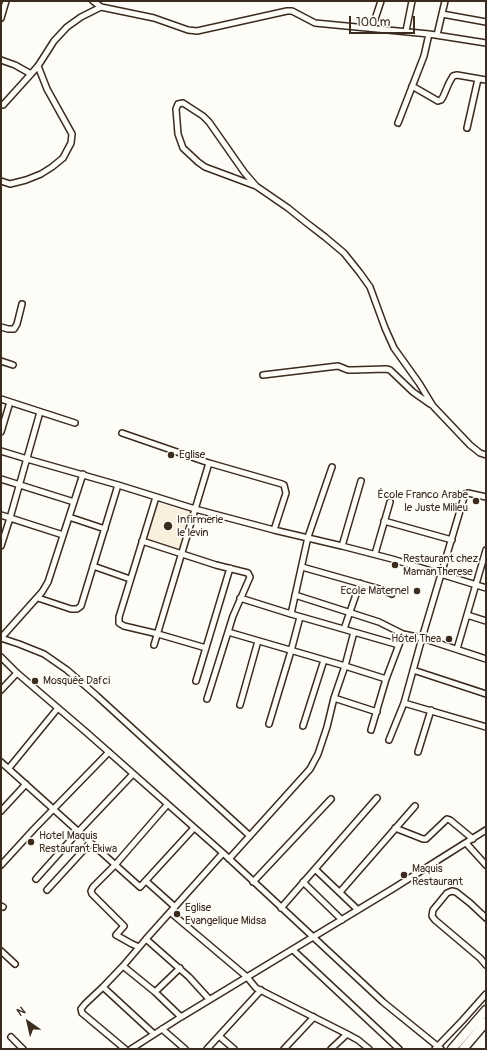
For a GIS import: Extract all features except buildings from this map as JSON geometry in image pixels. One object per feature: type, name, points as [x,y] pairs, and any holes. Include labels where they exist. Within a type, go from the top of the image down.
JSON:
[{"type":"main road","points":[[452,1049],[486,1010]]},
{"type":"main road","points":[[462,1049],[486,1022]]},
{"type":"street","points":[[1,18],[6,1]]},
{"type":"street","points":[[93,1],[101,7],[154,18],[188,30],[197,30],[292,11],[315,23],[406,31],[486,43]]},
{"type":"street","points":[[372,28],[381,1]]},
{"type":"street","points":[[406,31],[412,1]]},
{"type":"street","points":[[437,35],[445,1]]},
{"type":"street","points":[[2,106],[38,66],[54,41],[66,27],[81,17],[101,7]]},
{"type":"street","points":[[442,14],[486,22]]},
{"type":"street","points":[[398,123],[424,56],[429,34]]},
{"type":"street","points":[[1,60],[15,65],[31,74]]},
{"type":"street","points":[[1,181],[10,184],[41,174],[63,158],[71,143],[72,134],[47,89],[38,66]]},
{"type":"street","points":[[412,86],[438,101],[443,97],[453,76],[457,75],[486,80]]},
{"type":"street","points":[[468,128],[478,79]]},
{"type":"street","points":[[256,186],[244,172],[209,122],[203,116],[183,103],[178,104],[176,109],[178,134],[183,148],[198,162],[256,186],[288,208],[344,253],[370,287],[394,348],[419,383],[433,406],[470,446],[486,455]]},
{"type":"street","points":[[1,327],[14,329],[17,324],[22,304]]},
{"type":"street","points":[[1,361],[13,365]]},
{"type":"street","points":[[263,375],[338,366],[348,370],[386,369],[390,370],[413,392],[433,406]]},
{"type":"street","points":[[1,399],[75,423]]},
{"type":"street","points":[[1,432],[10,402]]},
{"type":"street","points":[[1,546],[28,459],[40,412]]},
{"type":"street","points":[[122,433],[209,463],[284,485],[286,493],[274,530]]},
{"type":"street","points":[[1,451],[83,474],[195,509],[274,530],[375,554],[486,588]]},
{"type":"street","points":[[154,645],[209,463]]},
{"type":"street","points":[[291,614],[308,537],[332,467]]},
{"type":"street","points":[[83,474],[48,582],[38,598],[1,638],[44,654],[67,670],[250,836]]},
{"type":"street","points":[[1,479],[74,502]]},
{"type":"street","points":[[342,546],[361,481]]},
{"type":"street","points":[[38,598],[71,609],[77,609],[81,606],[118,485]]},
{"type":"street","points":[[389,740],[404,703],[465,494],[468,493],[486,497]]},
{"type":"street","points":[[156,497],[119,617],[120,623],[124,626],[206,648]]},
{"type":"street","points":[[375,554],[390,502]]},
{"type":"street","points":[[1,515],[64,535]]},
{"type":"street","points":[[69,517],[105,528]]},
{"type":"street","points":[[384,521],[452,540]]},
{"type":"street","points":[[142,541],[248,573],[250,577],[233,616],[208,699]]},
{"type":"street","points":[[457,649],[486,550]]},
{"type":"street","points":[[93,566],[130,579]]},
{"type":"street","points":[[302,567],[360,583],[392,594]]},
{"type":"street","points":[[196,681],[230,568]]},
{"type":"street","points":[[344,629],[360,583]]},
{"type":"street","points":[[295,595],[379,622],[402,634],[422,638],[486,658]]},
{"type":"street","points":[[240,598],[398,645]]},
{"type":"street","points":[[467,615],[486,621]]},
{"type":"street","points":[[268,724],[300,617]]},
{"type":"street","points":[[228,632],[386,679]]},
{"type":"street","points":[[228,859],[310,769],[318,754],[327,727],[354,632]]},
{"type":"street","points":[[371,730],[386,679],[402,634]]},
{"type":"street","points":[[240,705],[258,641]]},
{"type":"street","points":[[1,658],[223,853],[383,1002],[438,1048],[486,994]]},
{"type":"street","points":[[304,726],[324,660]]},
{"type":"street","points":[[413,670],[486,694]]},
{"type":"street","points":[[1,690],[17,673]]},
{"type":"street","points":[[334,698],[377,712]]},
{"type":"street","points":[[404,703],[486,727]]},
{"type":"street","points":[[9,768],[58,708]]},
{"type":"street","points":[[418,752],[431,710]]},
{"type":"street","points":[[1,865],[109,752]]},
{"type":"street","points":[[1,762],[140,887],[194,828]]},
{"type":"street","points":[[36,879],[132,774]]},
{"type":"street","points":[[1,811],[26,784]]},
{"type":"street","points":[[281,908],[377,798]]},
{"type":"street","points":[[253,882],[331,799]]},
{"type":"street","points":[[139,947],[116,935],[124,926],[123,924],[92,894],[91,891],[167,805]]},
{"type":"street","points":[[340,892],[415,806]]},
{"type":"street","points":[[395,828],[426,839],[447,819],[473,839]]},
{"type":"street","points":[[131,1049],[209,999],[313,938],[466,843],[485,833]]},
{"type":"street","points":[[47,890],[90,843]]},
{"type":"street","points":[[466,843],[486,865]]},
{"type":"street","points":[[125,1049],[82,1013],[81,1009],[123,966],[146,938],[223,853]]},
{"type":"street","points":[[315,868],[358,910]]},
{"type":"street","points":[[146,881],[175,907]]},
{"type":"street","points":[[303,882],[342,920]]},
{"type":"street","points":[[486,918],[461,896],[452,891],[447,893],[433,910],[432,916],[486,965]]},
{"type":"street","points":[[170,912],[247,977],[256,988],[314,1016],[358,1040],[368,1049]]},
{"type":"street","points":[[146,938],[180,968],[209,999]]},
{"type":"street","points":[[293,950],[399,1049]]},
{"type":"street","points":[[1,951],[16,964]]},
{"type":"street","points":[[123,966],[155,992],[181,1017]]},
{"type":"street","points":[[155,992],[180,968]]},
{"type":"street","points":[[103,987],[154,1034]]},
{"type":"street","points":[[207,1049],[261,990]]},
{"type":"street","points":[[284,1049],[314,1016]]},
{"type":"street","points":[[162,1029],[185,1049]]},
{"type":"street","points":[[331,1049],[347,1034]]},
{"type":"street","points":[[11,1036],[23,1049]]},
{"type":"street","points":[[219,1036],[234,1049]]},
{"type":"shaded area","name":"Infirmerie le levin","points":[[157,502],[191,512],[180,551],[145,539]]},
{"type":"place","name":"Eglise","points":[[171,455]]},
{"type":"place","name":"École Franco Arabe le Juste Milieu","points":[[476,501]]},
{"type":"place","name":"Infirmerie le levin","points":[[168,526]]},
{"type":"place","name":"Restaurant chez MamanTherese","points":[[395,565]]},
{"type":"place","name":"Ecole Maternel","points":[[417,591]]},
{"type":"place","name":"Hôtel Thea","points":[[449,639]]},
{"type":"place","name":"Mosquée Dafci","points":[[35,681]]},
{"type":"place","name":"Hotel Maquis Restaurant Ekiwa","points":[[31,842]]},
{"type":"place","name":"Maquis Restaurant","points":[[404,875]]},
{"type":"place","name":"Eglise Evangelique Midsa","points":[[177,914]]}]
